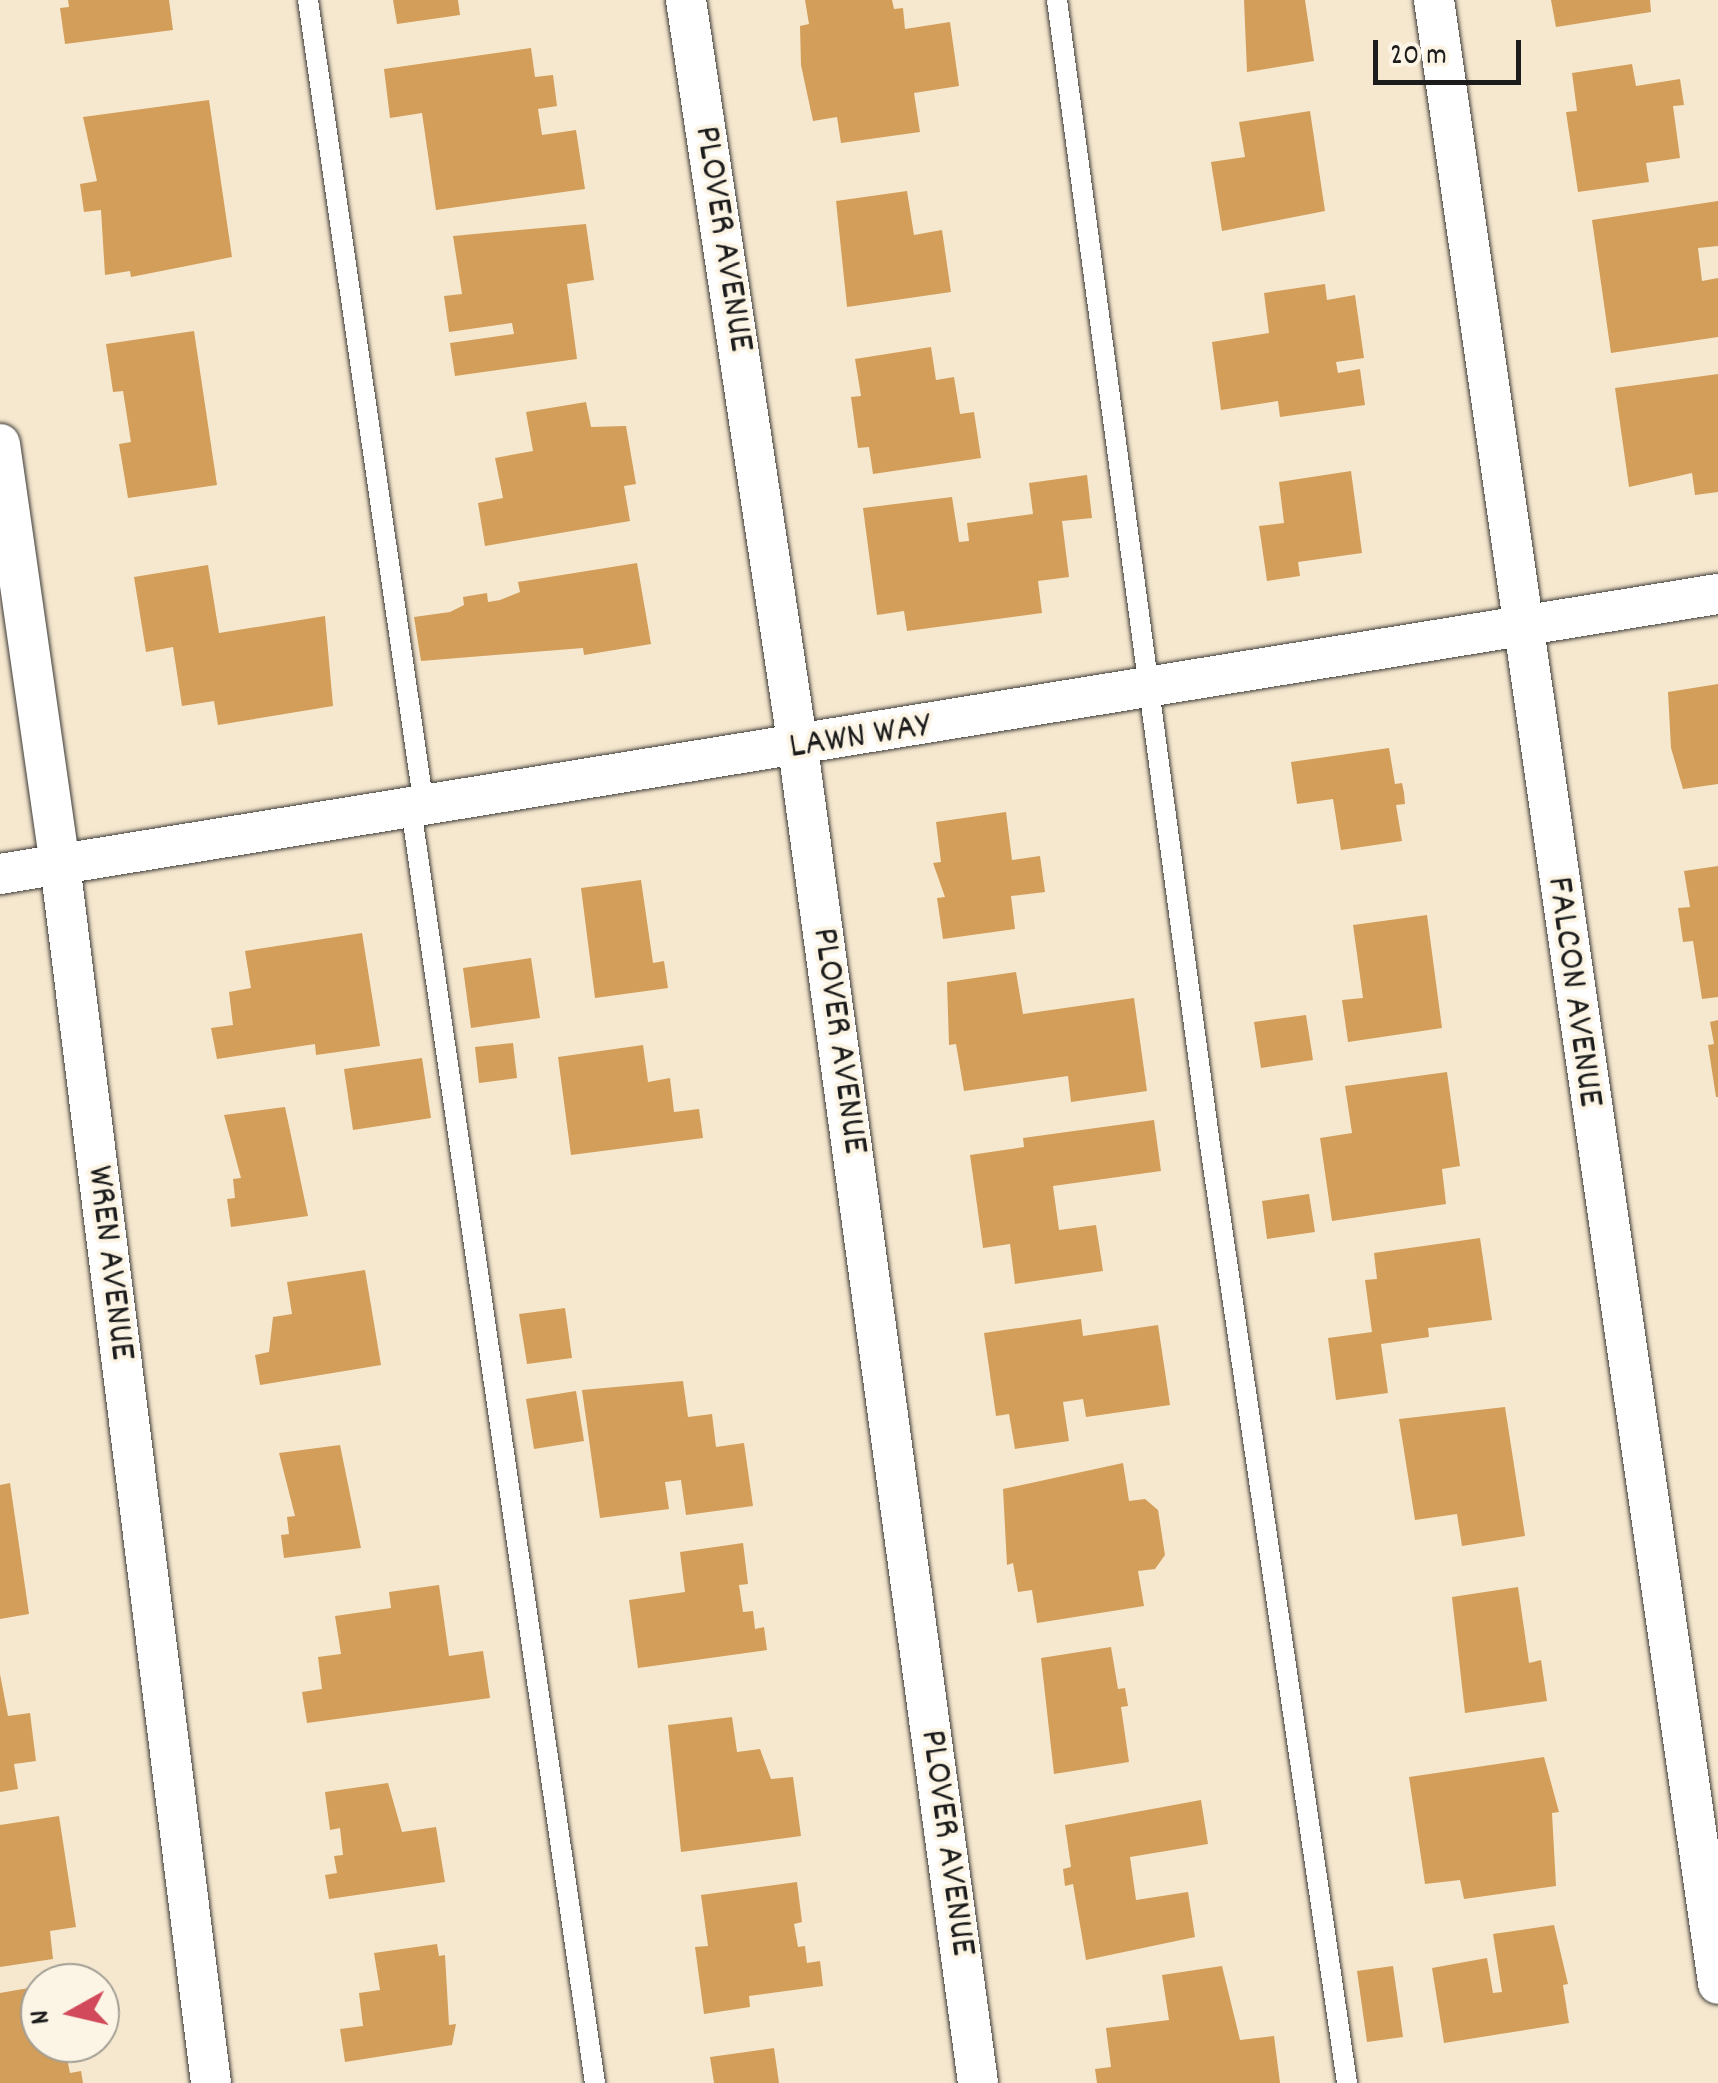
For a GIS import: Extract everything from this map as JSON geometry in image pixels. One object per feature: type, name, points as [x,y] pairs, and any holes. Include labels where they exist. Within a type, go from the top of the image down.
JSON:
[{"type":"street","name":"PLOVER AVENUE","points":[[686,0],[798,748],[978,2083]]},
{"type":"street","name":"FALCON AVENUE","points":[[1434,0],[1520,627],[1718,1984]]},
{"type":"street","name":"WREN AVENUE","points":[[0,444],[60,864],[212,2083]]},
{"type":"street","name":"LAWN WAY","points":[[0,874],[798,748],[1718,594]]},
{"type":"lane","points":[[308,0],[594,2083]]},
{"type":"lane","points":[[1057,0],[1148,689],[1347,2083]]},
{"type":"building","points":[[68,0],[169,0],[173,30],[65,44],[60,8],[69,7]]},
{"type":"building","points":[[393,0],[458,0],[460,15],[397,24]]},
{"type":"building","points":[[805,0],[892,0],[894,9],[903,8],[905,29],[950,22],[959,86],[914,93],[920,132],[841,143],[837,117],[813,121],[801,65],[800,26],[809,24]]},
{"type":"building","points":[[1244,0],[1305,0],[1314,61],[1247,72]]},
{"type":"building","points":[[1551,0],[1650,0],[1651,12],[1556,27]]},
{"type":"building","points":[[531,48],[535,77],[553,75],[557,106],[538,109],[542,135],[576,130],[585,189],[436,210],[422,113],[390,118],[384,69]]},
{"type":"building","points":[[1632,64],[1636,86],[1680,79],[1684,105],[1673,106],[1680,158],[1646,163],[1649,182],[1578,192],[1566,112],[1577,111],[1572,73]]},
{"type":"building","points":[[209,100],[232,257],[131,277],[130,271],[105,275],[101,210],[84,212],[80,184],[97,181],[83,117]]},
{"type":"building","points":[[1310,111],[1325,211],[1222,231],[1211,162],[1245,157],[1239,122]]},
{"type":"building","points":[[907,191],[914,235],[942,230],[951,292],[847,307],[836,201]]},
{"type":"building","points":[[1718,201],[1718,246],[1698,248],[1702,281],[1718,278],[1718,337],[1611,353],[1592,220]]},
{"type":"building","points":[[586,224],[594,280],[567,284],[577,359],[455,376],[450,343],[514,334],[512,323],[449,332],[444,296],[462,294],[453,236]]},
{"type":"building","points":[[1325,284],[1327,300],[1355,295],[1364,358],[1336,362],[1338,373],[1360,369],[1365,405],[1280,417],[1278,401],[1221,410],[1212,342],[1269,333],[1264,293]]},
{"type":"building","points":[[194,331],[217,485],[128,498],[119,444],[131,442],[123,391],[113,392],[106,344]]},
{"type":"building","points":[[931,347],[936,380],[954,377],[960,414],[974,412],[981,458],[873,474],[869,447],[858,448],[851,397],[861,396],[855,359]]},
{"type":"building","points":[[1718,374],[1718,492],[1695,495],[1692,473],[1629,487],[1615,388]]},
{"type":"building","points":[[586,402],[591,427],[626,426],[636,484],[624,486],[630,521],[485,546],[478,503],[503,498],[495,458],[533,451],[526,412]]},
{"type":"building","points":[[1351,471],[1362,553],[1298,562],[1300,576],[1267,581],[1259,526],[1284,523],[1279,482]]},
{"type":"building","points":[[1087,475],[1092,518],[1062,521],[1069,577],[1038,581],[1042,613],[907,631],[904,611],[877,615],[863,508],[952,497],[959,542],[969,541],[967,523],[1033,514],[1029,483]]},
{"type":"building","points":[[637,563],[651,644],[584,655],[583,648],[421,661],[414,617],[450,612],[464,605],[463,597],[487,593],[488,602],[500,600],[520,592],[518,582]]},
{"type":"building","points":[[208,565],[219,633],[325,616],[333,706],[218,725],[214,701],[182,706],[173,647],[146,652],[134,577]]},
{"type":"building","points":[[1718,684],[1718,784],[1683,789],[1671,748],[1668,692]]},
{"type":"building","points":[[1389,748],[1395,784],[1402,783],[1404,793],[1405,804],[1396,805],[1402,841],[1341,850],[1333,799],[1297,804],[1291,762]]},
{"type":"building","points":[[1006,812],[1012,860],[1040,856],[1045,892],[1011,896],[1015,929],[943,939],[937,898],[945,897],[933,863],[941,862],[936,822]]},
{"type":"building","points":[[1718,866],[1718,997],[1702,999],[1693,941],[1683,942],[1678,908],[1690,907],[1684,871]]},
{"type":"building","points":[[641,880],[653,963],[664,961],[668,988],[595,998],[581,888]]},
{"type":"building","points":[[1427,915],[1442,1028],[1348,1042],[1342,1000],[1363,998],[1353,925]]},
{"type":"building","points":[[362,933],[380,1046],[316,1055],[315,1044],[217,1059],[211,1028],[233,1025],[229,992],[251,988],[245,951]]},
{"type":"building","points":[[531,958],[540,1018],[471,1028],[463,968]]},
{"type":"building","points":[[1016,972],[1023,1014],[1134,998],[1147,1091],[1071,1102],[1068,1076],[964,1091],[956,1044],[949,1045],[947,982]]},
{"type":"building","points":[[1306,1015],[1313,1060],[1261,1068],[1254,1022]]},
{"type":"building","points":[[1718,1020],[1716,1097],[1708,1045],[1714,1044],[1710,1022]]},
{"type":"building","points":[[513,1043],[517,1078],[479,1083],[475,1047]]},
{"type":"building","points":[[643,1045],[648,1082],[670,1078],[674,1112],[699,1109],[703,1138],[571,1155],[558,1057]]},
{"type":"building","points":[[422,1058],[431,1118],[353,1130],[344,1069]]},
{"type":"building","points":[[1447,1072],[1460,1166],[1442,1169],[1446,1204],[1332,1221],[1320,1138],[1352,1133],[1345,1086]]},
{"type":"building","points":[[285,1107],[308,1216],[231,1227],[227,1199],[235,1198],[233,1179],[241,1178],[224,1115]]},
{"type":"building","points":[[1154,1120],[1161,1171],[1053,1186],[1059,1230],[1096,1225],[1103,1271],[1015,1284],[1010,1244],[983,1248],[970,1155],[1024,1147],[1023,1138]]},
{"type":"building","points":[[1309,1194],[1315,1232],[1267,1239],[1262,1201]]},
{"type":"building","points":[[1480,1238],[1492,1320],[1428,1328],[1429,1337],[1381,1344],[1388,1393],[1336,1400],[1328,1338],[1372,1332],[1365,1280],[1377,1279],[1374,1253]]},
{"type":"building","points":[[365,1270],[381,1365],[260,1385],[255,1355],[269,1352],[273,1317],[292,1314],[287,1282]]},
{"type":"building","points":[[565,1308],[572,1358],[527,1364],[519,1314]]},
{"type":"building","points":[[1081,1319],[1083,1336],[1158,1325],[1170,1405],[1086,1417],[1083,1399],[1063,1402],[1069,1441],[1015,1449],[1009,1414],[996,1416],[984,1333]]},
{"type":"building","points":[[683,1381],[688,1417],[712,1414],[716,1447],[744,1443],[753,1506],[686,1515],[681,1480],[665,1482],[669,1509],[600,1518],[582,1390]]},
{"type":"building","points":[[576,1391],[584,1441],[534,1449],[526,1399]]},
{"type":"building","points":[[1505,1407],[1525,1536],[1462,1546],[1457,1514],[1415,1520],[1399,1419]]},
{"type":"building","points":[[340,1445],[361,1548],[284,1558],[281,1535],[289,1534],[287,1517],[295,1516],[279,1453]]},
{"type":"building","points":[[1123,1463],[1129,1501],[1145,1499],[1158,1510],[1165,1555],[1155,1569],[1138,1571],[1144,1606],[1037,1623],[1032,1590],[1018,1592],[1013,1563],[1007,1565],[1003,1489]]},
{"type":"building","points":[[10,1483],[29,1614],[0,1619],[0,1485]]},
{"type":"building","points":[[743,1543],[748,1584],[739,1585],[743,1612],[753,1611],[755,1629],[764,1627],[767,1650],[638,1668],[629,1600],[685,1592],[680,1552]]},
{"type":"building","points":[[439,1585],[449,1656],[483,1651],[490,1698],[307,1723],[302,1692],[322,1689],[318,1657],[341,1654],[335,1616],[391,1608],[389,1592]]},
{"type":"building","points":[[1518,1587],[1529,1663],[1541,1660],[1547,1701],[1465,1713],[1452,1597]]},
{"type":"building","points":[[1111,1647],[1118,1689],[1125,1688],[1128,1706],[1121,1707],[1129,1762],[1054,1774],[1041,1658]]},
{"type":"building","points":[[0,1674],[8,1716],[30,1713],[36,1761],[14,1764],[18,1789],[0,1792]]},
{"type":"building","points":[[732,1717],[737,1752],[760,1749],[771,1779],[793,1777],[801,1836],[681,1852],[668,1725]]},
{"type":"building","points":[[1544,1757],[1559,1812],[1552,1813],[1556,1886],[1464,1899],[1460,1880],[1425,1884],[1409,1777]]},
{"type":"building","points":[[388,1783],[402,1832],[436,1827],[445,1882],[329,1899],[325,1875],[337,1873],[334,1856],[343,1855],[340,1828],[330,1830],[325,1792]]},
{"type":"building","points":[[1201,1800],[1208,1844],[1130,1857],[1136,1900],[1188,1892],[1195,1937],[1086,1960],[1073,1884],[1065,1886],[1063,1869],[1071,1867],[1065,1825]]},
{"type":"building","points":[[59,1816],[76,1927],[50,1931],[53,1959],[0,1967],[0,1825]]},
{"type":"building","points":[[797,1882],[802,1922],[794,1924],[798,1947],[805,1946],[807,1963],[820,1961],[823,1986],[749,1996],[750,2007],[704,2014],[695,1947],[708,1946],[701,1895]]},
{"type":"building","points":[[1554,1925],[1568,1984],[1563,1985],[1569,2023],[1444,2043],[1432,1968],[1487,1958],[1493,1993],[1502,1992],[1493,1934]]},
{"type":"building","points":[[437,1944],[439,1956],[445,1955],[449,2025],[456,2024],[452,2045],[345,2062],[340,2029],[363,2026],[359,1993],[380,1990],[374,1953]]},
{"type":"building","points":[[1222,1966],[1240,2040],[1274,2036],[1280,2083],[1097,2083],[1095,2069],[1111,2067],[1106,2028],[1169,2020],[1162,1975]]},
{"type":"building","points":[[1393,1966],[1403,2037],[1367,2042],[1357,1971]]},
{"type":"building","points":[[20,1990],[20,2063],[68,2063],[70,2073],[81,2071],[83,2083],[0,2083],[0,1993]]},
{"type":"building","points":[[774,2048],[779,2083],[714,2083],[710,2057]]}]
